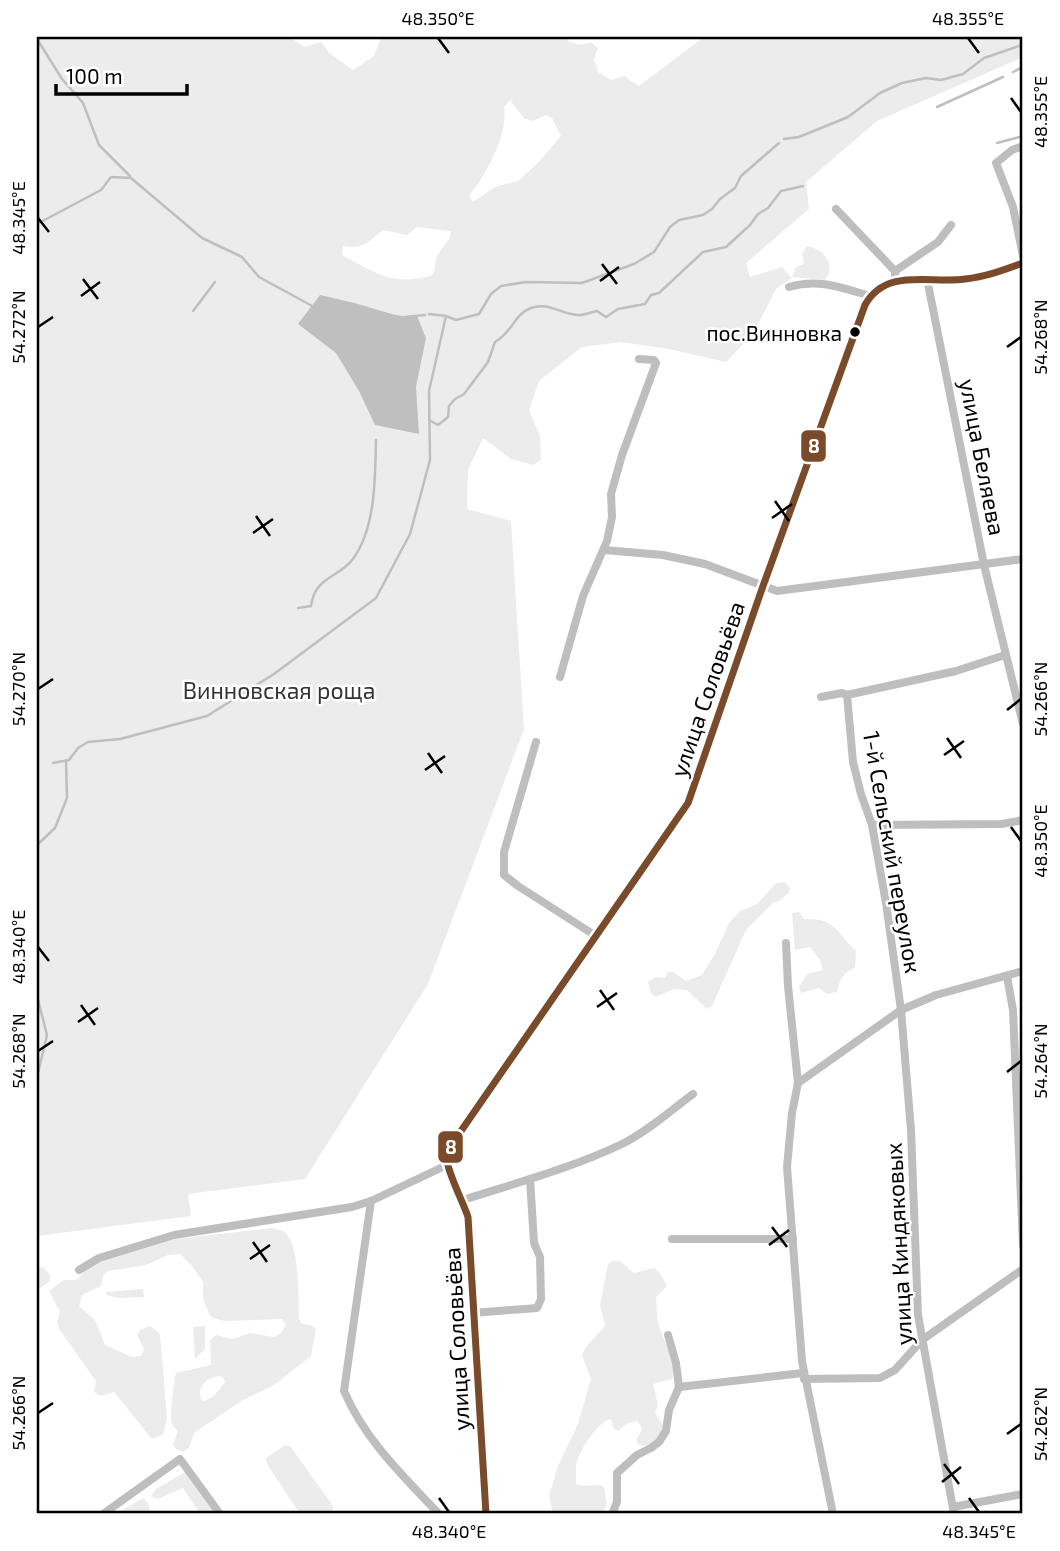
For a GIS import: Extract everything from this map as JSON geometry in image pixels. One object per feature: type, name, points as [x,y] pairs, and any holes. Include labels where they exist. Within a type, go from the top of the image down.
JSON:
[{"type":"street","points":[[1023,146],[1012,149],[996,163],[1013,207],[1023,256]]},
{"type":"street","points":[[836,209],[895,275],[927,279],[964,279],[1023,263]]},
{"type":"street","points":[[789,287],[806,282],[817,283],[870,296],[938,242],[951,225]]},
{"type":"street","name":"улица Беляева","points":[[927,279],[984,565],[1023,724]]},
{"type":"street","name":"улица Соловьёва","points":[[486,1514],[468,1217],[447,1165],[448,1153],[688,803],[763,586],[870,296]]},
{"type":"street","points":[[560,677],[583,596],[604,550],[612,517],[611,494],[622,455],[656,363],[654,360],[639,359]]},
{"type":"street","points":[[604,550],[643,552],[695,562],[777,591],[1023,559]]},
{"type":"street","points":[[821,697],[842,693],[848,695],[956,671],[1005,655]]},
{"type":"street","name":"1-й Сельский переулок","points":[[848,695],[853,762],[860,794],[872,825],[901,1010]]},
{"type":"street","points":[[536,742],[504,852],[504,875],[596,936]]},
{"type":"street","points":[[872,825],[1002,824],[1023,820]]},
{"type":"street","points":[[786,943],[798,1083],[787,1167],[804,1376],[820,1441],[833,1514]]},
{"type":"street","points":[[798,1083],[901,1010],[936,995],[1023,971]]},
{"type":"street","points":[[1006,976],[1013,1010],[1023,1246]]},
{"type":"street","name":"улица Киндяковых","points":[[901,1010],[911,1130],[918,1315],[954,1510]]},
{"type":"street","points":[[463,1200],[530,1179],[623,1143],[649,1128],[693,1094]]},
{"type":"street","points":[[79,1270],[99,1258],[174,1236],[352,1207],[371,1201],[447,1165]]},
{"type":"street","points":[[473,1313],[537,1308],[541,1299],[540,1257],[534,1242],[530,1179]]},
{"type":"street","points":[[371,1201],[344,1391],[355,1416],[370,1439],[439,1514]]},
{"type":"street","points":[[671,1239],[793,1239]]},
{"type":"street","points":[[679,1387],[804,1376],[880,1378],[895,1370],[922,1340],[1023,1269]]},
{"type":"street","points":[[612,1514],[617,1502],[618,1473],[636,1455],[659,1442],[666,1431],[669,1410],[679,1387],[668,1335]]},
{"type":"street","points":[[103,1514],[180,1459],[220,1514]]},
{"type":"street","points":[[954,1510],[1023,1493]]},
{"type":"green space","name":"Винновская роща","points":[[37,37],[290,37],[304,47],[321,42],[329,53],[353,70],[374,56],[381,37],[567,37],[568,41],[580,45],[591,42],[598,48],[594,59],[598,72],[611,80],[624,76],[639,86],[704,37],[1023,37],[1023,57],[877,121],[806,182],[809,209],[746,263],[750,277],[782,267],[792,278],[776,289],[753,334],[726,362],[669,349],[621,342],[582,347],[539,381],[529,410],[540,436],[541,460],[533,465],[511,459],[483,438],[468,470],[467,509],[511,521],[524,729],[428,984],[305,1179],[188,1194],[191,1216],[37,1236]],"holes":[[[510,100],[524,118],[533,121],[546,115],[552,118],[561,136],[518,181],[495,187],[473,202],[469,196],[494,154],[503,129],[504,107]],[[417,227],[451,231],[449,239],[437,256],[433,275],[396,279],[375,272],[342,255],[343,246],[362,245],[383,230],[407,235]]]},
{"type":"green space","points":[[807,246],[819,250],[827,258],[830,269],[825,280],[792,277],[796,267],[804,264],[802,253]]},
{"type":"green space","points":[[785,882],[790,888],[789,893],[774,902],[746,930],[712,1006],[707,1009],[687,990],[674,989],[655,997],[651,993],[648,982],[656,977],[665,978],[668,972],[673,972],[686,981],[702,975],[729,923],[740,911],[757,904],[776,883]]},
{"type":"green space","points":[[799,912],[804,919],[829,923],[856,951],[855,968],[843,977],[837,992],[827,994],[819,988],[801,993],[799,987],[807,974],[823,970],[820,960],[810,947],[795,950],[792,913]]},
{"type":"green space","points":[[272,1228],[283,1231],[289,1237],[296,1259],[299,1319],[302,1324],[316,1329],[311,1356],[274,1385],[243,1400],[194,1433],[189,1448],[183,1452],[173,1445],[178,1431],[172,1424],[171,1417],[176,1373],[211,1365],[210,1340],[216,1335],[233,1339],[250,1333],[274,1337],[281,1333],[286,1325],[282,1319],[224,1321],[211,1317],[203,1299],[203,1282],[180,1254],[168,1255],[146,1265],[108,1271],[103,1276],[101,1286],[82,1295],[79,1306],[95,1320],[105,1345],[132,1357],[141,1356],[144,1349],[137,1335],[140,1330],[150,1326],[160,1334],[167,1418],[163,1435],[152,1439],[114,1392],[101,1396],[94,1392],[96,1381],[59,1329],[57,1322],[60,1312],[49,1291],[64,1280],[76,1280],[93,1263],[169,1240]],"holes":[[[214,1377],[223,1377],[225,1382],[218,1391],[202,1401],[200,1391],[203,1384]]]},
{"type":"green space","points":[[620,1261],[634,1273],[654,1268],[667,1286],[656,1297],[658,1322],[672,1358],[672,1379],[653,1384],[658,1405],[655,1413],[664,1427],[655,1441],[644,1446],[636,1441],[642,1428],[637,1421],[628,1423],[618,1431],[614,1429],[611,1419],[606,1421],[589,1438],[576,1466],[576,1484],[604,1487],[607,1503],[603,1514],[553,1514],[549,1496],[558,1466],[578,1424],[591,1379],[582,1355],[605,1325],[600,1305],[608,1264]]},
{"type":"green space","points":[[37,1266],[44,1268],[50,1275],[50,1281],[37,1290]]},
{"type":"green space","points":[[143,1289],[144,1297],[119,1298],[106,1295],[106,1292]]},
{"type":"green space","points":[[205,1326],[205,1349],[195,1359],[193,1327]]},
{"type":"green space","points":[[285,1445],[290,1446],[333,1506],[333,1510],[327,1514],[300,1514],[267,1464],[266,1458]]},
{"type":"green space","points":[[185,1472],[217,1514],[200,1514],[183,1488],[158,1499],[151,1496],[156,1489]]},
{"type":"green space","points":[[143,1498],[148,1503],[151,1514],[116,1514]]},
{"type":"shaded area","points":[[320,295],[392,314],[417,316],[426,338],[416,387],[419,434],[375,425],[359,391],[336,353],[298,324]]},
{"type":"waterway","points":[[37,39],[62,79],[83,103],[99,145],[130,176]]},
{"type":"waterway","points":[[784,139],[799,137],[848,117],[880,93],[902,83],[926,78],[941,80],[963,74],[984,58],[1022,45]]},
{"type":"waterway","points":[[1013,72],[1023,67]]},
{"type":"waterway","points":[[937,107],[1003,77]]},
{"type":"waterway","points":[[997,143],[1023,136]]},
{"type":"waterway","points":[[429,314],[456,320],[479,314],[491,294],[501,286],[526,282],[582,283],[634,264],[654,252],[670,227],[679,220],[703,215],[712,209],[735,188],[741,176],[779,143]]},
{"type":"waterway","points":[[37,224],[101,190],[111,177],[131,178],[202,238],[242,257],[259,277],[314,307]]},
{"type":"waterway","points":[[429,420],[438,425],[448,417],[449,406],[464,394],[488,362],[495,342],[525,311],[544,306],[574,315],[597,311],[606,317],[618,309],[645,304],[651,295],[659,293],[703,252],[726,247],[758,214],[768,208],[781,191],[803,186]]},
{"type":"waterway","points":[[193,311],[215,282]]},
{"type":"waterway","points":[[405,317],[425,315]]},
{"type":"waterway","points":[[53,763],[69,760],[78,748],[88,742],[120,739],[207,716],[274,674],[376,598],[410,534],[430,460],[429,391],[446,316]]},
{"type":"waterway","points":[[298,608],[311,606],[317,589],[347,565],[361,546],[373,502],[376,440]]},
{"type":"waterway","points":[[37,845],[55,828],[67,798],[66,761]]},
{"type":"waterway","points":[[37,996],[47,1035],[37,1077]]},
{"type":"transit line","name":"8","points":[[486,1514],[468,1217],[447,1162],[449,1150],[688,803],[865,305],[874,293],[897,281],[972,278],[1023,263]]},
{"type":"place","name":"пос.Винновка","points":[[855,332]]}]
